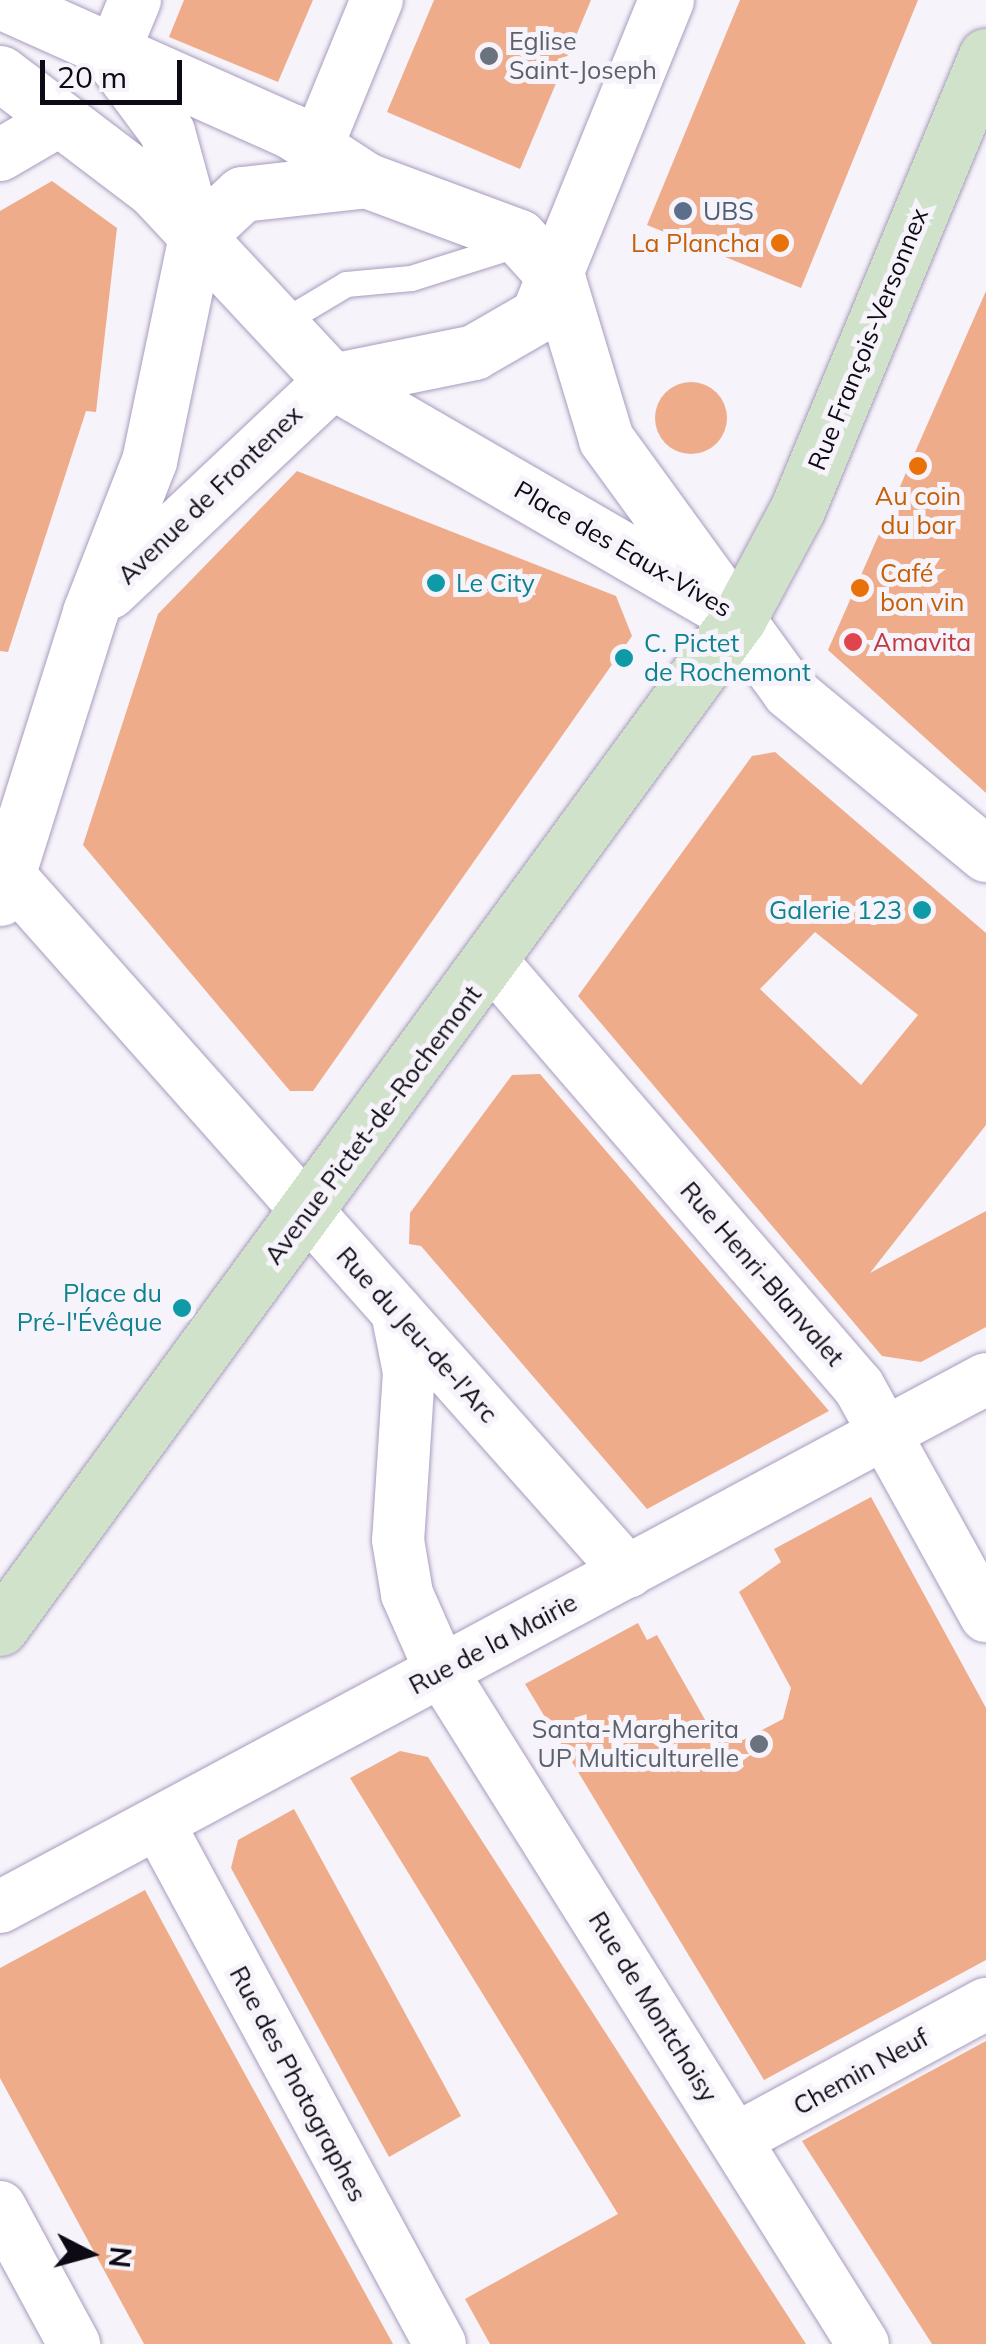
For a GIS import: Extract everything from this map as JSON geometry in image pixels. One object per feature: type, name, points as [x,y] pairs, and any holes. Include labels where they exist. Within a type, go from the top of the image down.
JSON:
[{"type":"main road","name":"Rue François-Versonnex","points":[[739,618],[797,510],[986,56]]},
{"type":"main road","name":"Avenue Pictet-de-Rochemont","points":[[0,1628],[494,964],[739,618]]},
{"type":"street","points":[[111,58],[135,0]]},
{"type":"street","points":[[317,146],[378,0]]},
{"type":"street","points":[[332,381],[474,352],[538,315],[547,237],[666,0]]},
{"type":"street","name":"Place des Eaux-Vives","points":[[0,1],[111,58],[317,146],[366,180],[547,237],[606,439],[739,618]]},
{"type":"street","name":"Place des Eaux-Vives","points":[[111,58],[168,132],[196,237]]},
{"type":"street","name":"Place des Eaux-Vives","points":[[0,73],[154,189],[332,381],[739,618]]},
{"type":"street","points":[[0,155],[60,120]]},
{"type":"street","name":"Place des Eaux-Vives","points":[[196,237],[242,194],[366,180]]},
{"type":"street","name":"Avenue de Frontenex","points":[[4,886],[90,612],[149,461],[196,237]]},
{"type":"street","name":"Avenue de Frontenex","points":[[90,612],[332,381]]},
{"type":"street","points":[[739,618],[789,691],[986,854]]},
{"type":"street","name":"Rue du Jeu-de-l'Arc","points":[[4,886],[308,1212],[628,1572]]},
{"type":"street","name":"Rue Henri-Blanvalet","points":[[494,964],[859,1386],[888,1432],[986,1616]]},
{"type":"street","points":[[398,1312],[409,1372],[398,1540],[407,1594],[441,1672]]},
{"type":"street","name":"Rue de la Mairie","points":[[0,1908],[986,1379]]},
{"type":"street","name":"Rue de Montchoisy","points":[[441,1672],[863,2344]]},
{"type":"street","name":"Rue des Photographes","points":[[158,1823],[440,2344]]},
{"type":"street","name":"Chemin Neuf","points":[[736,2139],[986,2004]]},
{"type":"street","points":[[0,2207],[74,2344]]},
{"type":"lane","points":[[279,324],[346,284],[412,278],[547,237]]},
{"type":"building","points":[[184,0],[313,0],[278,82],[169,37]]},
{"type":"building","name":"Eglise Saint-Joseph","points":[[434,0],[591,0],[520,169],[387,112]]},
{"type":"building","points":[[740,0],[918,0],[801,288],[647,225]]},
{"type":"building","points":[[52,181],[117,228],[96,412],[86,411],[8,652],[0,651],[0,211]]},
{"type":"building","points":[[986,291],[986,793],[828,650]]},
{"type":"building","points":[[691,382],[705,384],[717,392],[725,404],[725,432],[717,444],[705,452],[691,454],[677,452],[665,444],[657,432],[655,418],[657,404],[665,392],[677,384]]},
{"type":"building","points":[[297,471],[616,596],[632,636],[313,1091],[290,1091],[83,845],[158,614]]},
{"type":"building","points":[[775,752],[986,933],[986,1125],[870,1273],[986,1211],[986,1327],[921,1362],[882,1356],[578,996],[752,756]],"holes":[[[815,932],[918,1015],[861,1085],[760,989]]]},
{"type":"building","points":[[540,1074],[829,1411],[647,1509],[421,1246],[409,1244],[410,1213],[512,1075]]},
{"type":"building","points":[[871,1497],[986,1708],[986,1960],[764,2080],[525,1684],[638,1623],[647,1640],[657,1635],[712,1732],[741,1741],[783,1719],[791,1688],[739,1592],[781,1562],[774,1549]]},
{"type":"building","points":[[400,1751],[428,1757],[806,2344],[490,2344],[465,2299],[618,2214],[350,1778]]},
{"type":"building","points":[[294,1809],[461,2116],[389,2157],[231,1868],[238,1840]]},
{"type":"building","points":[[145,1890],[393,2344],[144,2344],[0,2078],[0,1968]]},
{"type":"building","points":[[986,2041],[986,2344],[932,2344],[802,2141]]},
{"type":"place","name":"Eglise Saint-Joseph","points":[[489,56]]},
{"type":"place","name":"UBS","points":[[683,211]]},
{"type":"place","name":"La Plancha","points":[[780,243]]},
{"type":"place","name":"Au coin du bar","points":[[918,466]]},
{"type":"place","name":"Le City","points":[[436,583]]},
{"type":"place","name":"Café bon vin","points":[[860,588]]},
{"type":"place","name":"Amavita","points":[[853,642]]},
{"type":"place","name":"C. Pictet de Rochemont","points":[[624,658]]},
{"type":"place","name":"Galerie 123","points":[[922,910]]},
{"type":"place","name":"Place du Pré-l'Évêque","points":[[182,1308]]},
{"type":"place","name":"Santa-Margherita UP Multiculturelle","points":[[759,1744]]}]
